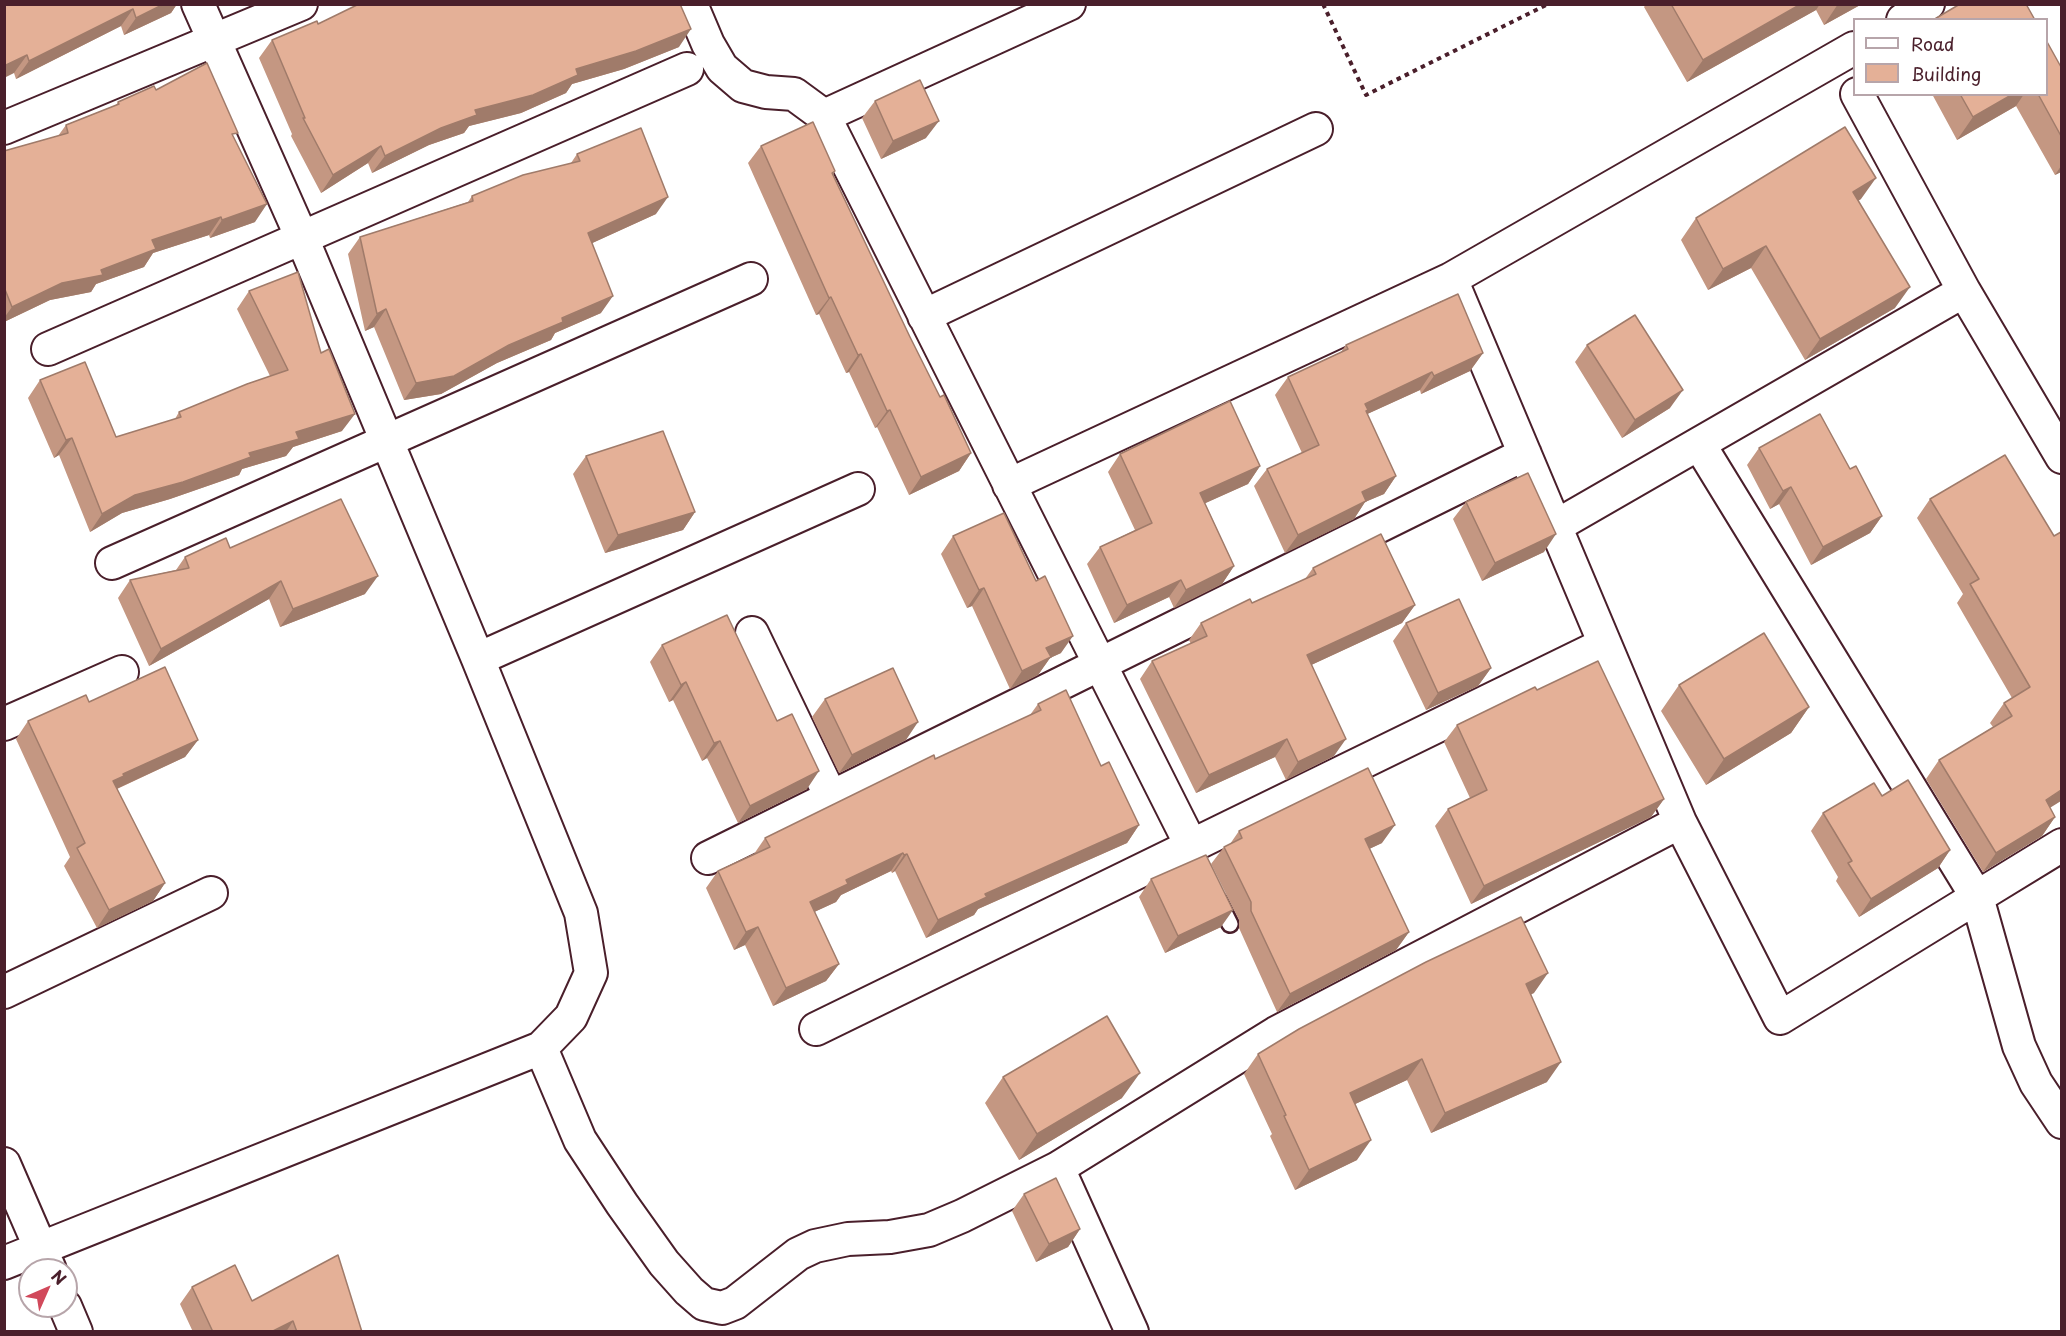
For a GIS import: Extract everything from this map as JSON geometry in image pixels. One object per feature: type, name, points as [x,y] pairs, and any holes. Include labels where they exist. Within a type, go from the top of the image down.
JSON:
[{"type":"street","points":[[47,1258],[541,1048],[572,1017],[591,973],[581,913],[478,659],[302,238],[198,4]]},
{"type":"street","points":[[4,128],[301,4]]},
{"type":"street","points":[[691,4],[708,44],[722,68],[743,86],[766,92],[794,94],[824,116],[1193,850]]},
{"type":"street","points":[[824,116],[1069,4]]},
{"type":"street","points":[[1906,18],[1928,4]]},
{"type":"street","points":[[1010,485],[1450,279],[1846,53],[1853,81]]},
{"type":"street","points":[[48,349],[687,69]]},
{"type":"street","points":[[1858,96],[1964,291],[2061,457]]},
{"type":"street","points":[[924,316],[1316,129]]},
{"type":"street","points":[[112,563],[751,279]]},
{"type":"street","points":[[1450,279],[1680,822],[1780,1018],[2061,845]]},
{"type":"street","points":[[1556,526],[1964,291]]},
{"type":"street","points":[[1700,444],[1977,897],[2019,1046],[2036,1083],[2061,1122]]},
{"type":"street","points":[[708,858],[1525,454]]},
{"type":"street","points":[[478,659],[858,489]]},
{"type":"street","points":[[752,633],[831,797]]},
{"type":"street","points":[[816,1029],[1193,850],[1605,644]]},
{"type":"street","points":[[4,724],[122,672]]},
{"type":"street","points":[[541,1048],[580,1140],[664,1263],[704,1304],[722,1308],[735,1303],[798,1254],[815,1246],[848,1239],[890,1237],[929,1230],[962,1216],[1058,1167],[1276,1033],[1680,822]]},
{"type":"street","points":[[4,992],[211,893]]},
{"type":"street","points":[[4,1164],[45,1258]]},
{"type":"street","points":[[1058,1167],[1132,1332]]},
{"type":"street","points":[[70,1318],[76,1332]]},
{"type":"lane","points":[[1210,885],[1230,924]]},
{"type":"path","points":[[1323,4],[1366,95],[1548,4]]},
{"type":"building","points":[[4,4],[164,4],[136,18],[133,9],[29,61],[27,55],[4,66]]},
{"type":"building","points":[[359,4],[680,4],[691,29],[636,51],[576,69],[578,75],[533,95],[475,110],[477,115],[441,128],[385,156],[381,146],[333,175],[303,118],[305,118],[272,40],[317,21],[318,24]]},
{"type":"building","points":[[1671,4],[1801,4],[1703,60]]},
{"type":"building","points":[[1960,4],[2026,4],[2034,18],[1936,18]]},
{"type":"building","points":[[2048,44],[2061,67],[2061,136],[2039,96],[2048,96]]},
{"type":"building","points":[[207,63],[238,133],[232,134],[267,204],[222,220],[221,217],[152,240],[156,249],[101,270],[103,275],[62,283],[12,307],[4,287],[4,151],[68,133],[66,125],[119,104],[118,102],[154,86],[156,90]]},
{"type":"building","points":[[920,80],[939,121],[893,141],[875,101]]},
{"type":"building","points":[[1961,96],[2010,96],[1973,117]]},
{"type":"building","points":[[813,122],[835,171],[832,173],[910,337],[940,397],[944,395],[971,453],[921,477],[890,410],[887,411],[861,354],[858,355],[831,297],[829,298],[761,146]]},
{"type":"building","points":[[1845,127],[1876,178],[1853,192],[1910,287],[1820,339],[1766,246],[1723,269],[1696,218]]},
{"type":"building","points":[[641,128],[668,197],[588,233],[613,296],[562,318],[563,322],[509,345],[454,376],[416,383],[386,309],[377,314],[360,237],[473,201],[472,196],[523,175],[580,161],[577,154]]},
{"type":"building","points":[[298,272],[321,353],[329,349],[355,414],[296,432],[299,439],[249,453],[251,457],[183,482],[135,495],[102,514],[72,438],[66,440],[40,380],[85,362],[116,437],[181,417],[179,412],[288,370],[249,291]]},
{"type":"building","points":[[1458,294],[1483,353],[1434,376],[1432,372],[1365,404],[1368,410],[1366,411],[1396,476],[1362,492],[1366,501],[1298,535],[1267,469],[1319,445],[1288,377],[1348,349],[1346,345]]},
{"type":"building","points":[[1635,315],[1683,390],[1635,420],[1587,345]]},
{"type":"building","points":[[1230,401],[1260,466],[1200,493],[1234,566],[1186,590],[1181,580],[1127,605],[1100,547],[1152,523],[1120,454]]},
{"type":"building","points":[[1820,414],[1850,469],[1856,466],[1882,516],[1823,547],[1791,487],[1783,491],[1759,448]]},
{"type":"building","points":[[663,431],[695,512],[618,535],[586,456]]},
{"type":"building","points":[[2005,455],[2054,536],[2061,532],[2061,790],[2046,800],[2055,817],[1996,853],[1939,760],[2012,716],[2004,703],[2030,687],[1970,584],[1979,579],[1930,499]]},
{"type":"building","points":[[1528,473],[1556,534],[1495,563],[1466,502]]},
{"type":"building","points":[[341,499],[378,576],[293,609],[281,581],[161,649],[130,580],[189,568],[185,557],[226,538],[230,548]]},
{"type":"building","points":[[1004,513],[1036,581],[1045,576],[1073,636],[1046,648],[1051,657],[1022,671],[984,588],[979,590],[953,536]]},
{"type":"building","points":[[1381,534],[1415,605],[1307,655],[1346,739],[1298,762],[1287,739],[1209,775],[1152,661],[1207,636],[1201,623],[1250,599],[1252,603],[1316,574],[1313,568]]},
{"type":"building","points":[[1459,599],[1491,668],[1438,693],[1406,623]]},
{"type":"building","points":[[727,615],[777,721],[792,714],[819,771],[750,806],[720,741],[714,743],[686,682],[681,685],[662,645]]},
{"type":"building","points":[[1764,633],[1809,707],[1724,759],[1679,685]]},
{"type":"building","points":[[1598,661],[1664,799],[1484,886],[1448,809],[1487,790],[1457,725],[1535,687],[1537,690]]},
{"type":"building","points":[[165,667],[198,740],[123,774],[124,776],[113,781],[165,883],[109,910],[77,848],[85,843],[28,721],[86,695],[89,702]]},
{"type":"building","points":[[893,668],[918,722],[852,755],[825,699]]},
{"type":"building","points":[[1066,690],[1101,766],[1109,762],[1139,825],[985,894],[987,897],[938,920],[907,854],[903,853],[846,880],[848,884],[810,902],[839,964],[786,988],[758,927],[746,932],[718,871],[770,847],[765,838],[934,755],[935,759],[1041,710],[1038,704]]},
{"type":"building","points":[[1368,768],[1395,825],[1365,839],[1409,932],[1290,994],[1251,911],[1251,902],[1224,847],[1242,838],[1239,831]]},
{"type":"building","points":[[1908,780],[1950,850],[1871,899],[1848,863],[1852,861],[1823,813],[1874,783],[1882,796]]},
{"type":"building","points":[[1206,855],[1233,910],[1178,936],[1151,879]]},
{"type":"building","points":[[1521,917],[1548,973],[1526,984],[1561,1062],[1445,1113],[1422,1059],[1350,1093],[1371,1140],[1309,1170],[1258,1054],[1299,1029],[1426,962]]},
{"type":"building","points":[[1107,1016],[1140,1073],[1037,1134],[1003,1077]]},
{"type":"building","points":[[1056,1178],[1080,1229],[1049,1244],[1024,1194]]},
{"type":"building","points":[[338,1255],[362,1332],[297,1332],[293,1321],[271,1332],[213,1332],[192,1287],[235,1265],[252,1301]]}]
